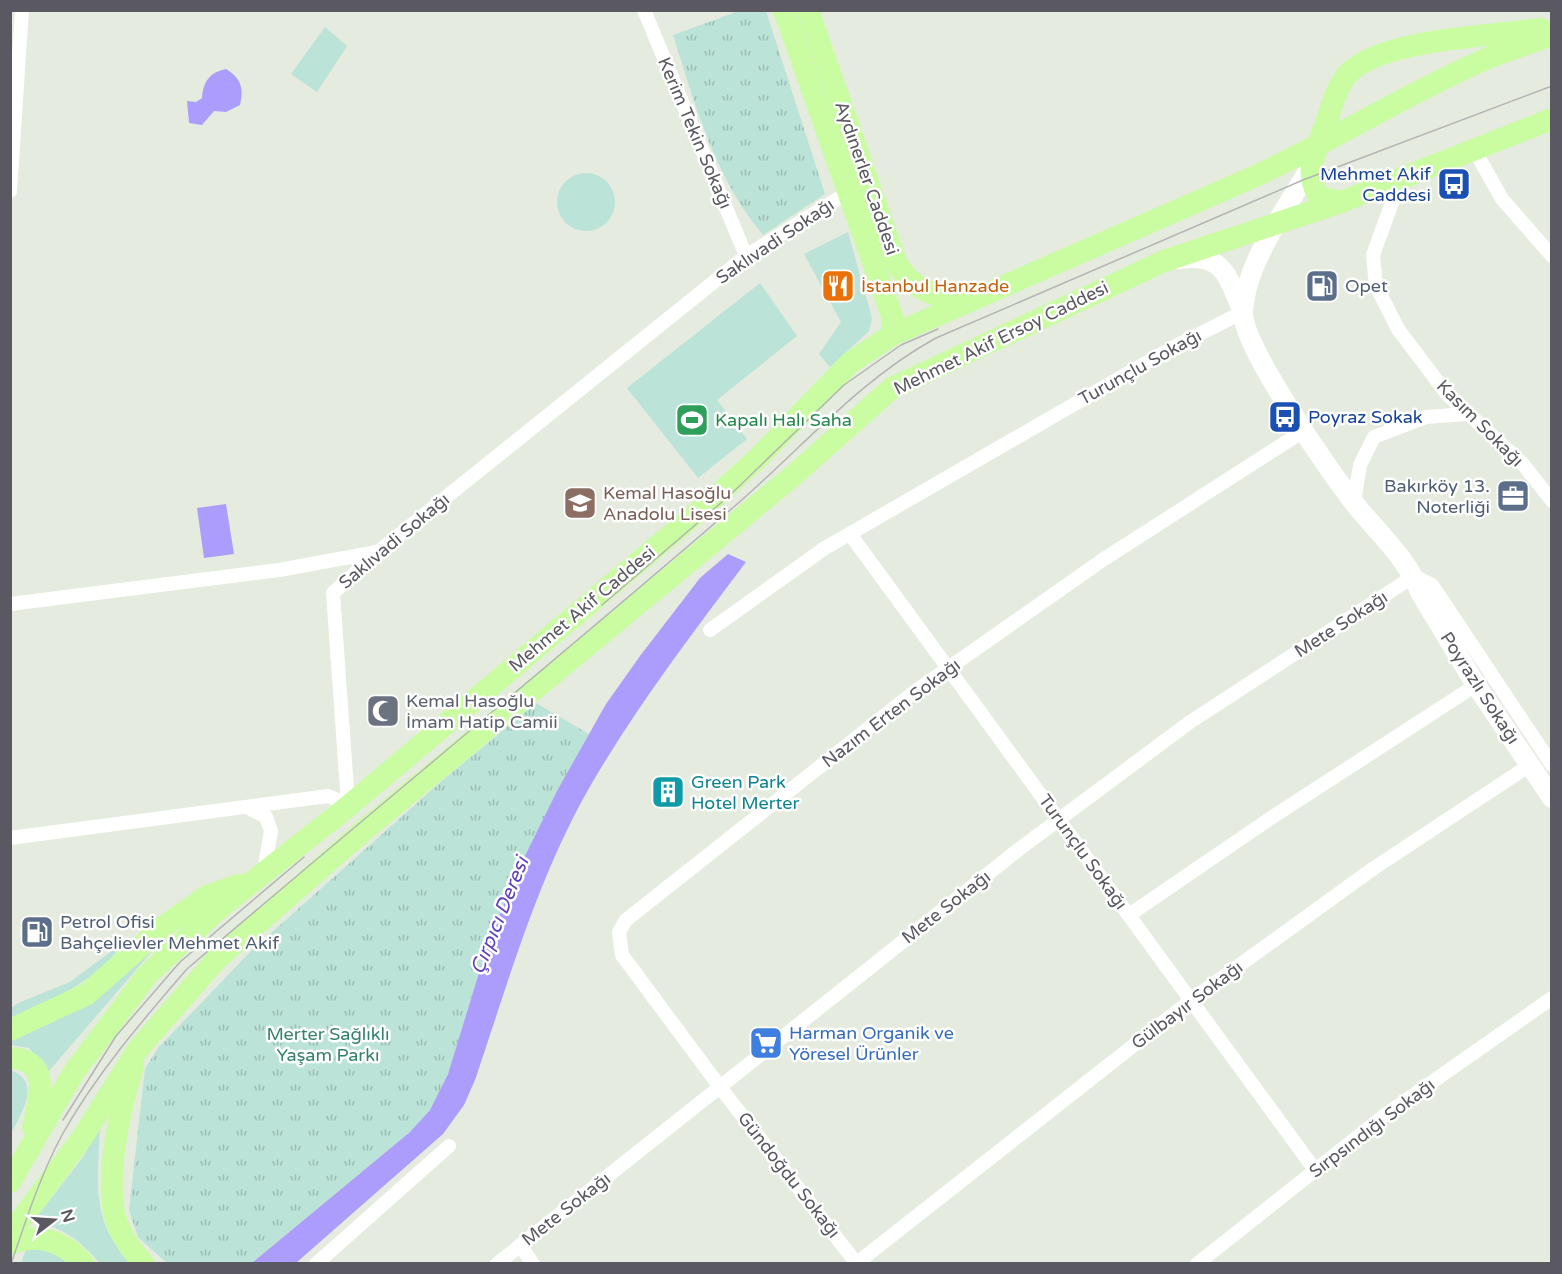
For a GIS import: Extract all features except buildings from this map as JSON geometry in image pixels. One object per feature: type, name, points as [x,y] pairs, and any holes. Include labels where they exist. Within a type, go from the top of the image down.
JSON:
[{"type":"main road","name":"Aydınerler Caddesi","points":[[784,10],[893,319],[892,335]]},
{"type":"main road","name":"Aydınerler Caddesi","points":[[807,10],[896,262],[905,277],[941,298],[969,301]]},
{"type":"main road","points":[[1341,202],[1319,197],[1314,188],[1313,158],[1338,87],[1351,71],[1369,58],[1411,46],[1551,28]]},
{"type":"main road","name":"Mehmet Akif Caddesi","points":[[10,1182],[74,1072],[122,1005],[173,950],[257,877],[345,808],[711,501],[760,456],[851,362],[892,335],[969,301],[1313,158],[1398,102],[1480,62],[1551,34]]},
{"type":"main road","name":"Mehmet Akif Ersoy Caddesi","points":[[10,1234],[82,1138],[138,1049],[216,960],[363,831],[795,474],[892,388],[1164,261],[1212,243],[1341,202],[1475,151],[1551,119]]},
{"type":"main road","name":"Poyrazlı Sokağı","points":[[1313,158],[1273,225],[1251,280],[1243,312],[1244,326],[1263,366],[1305,430],[1354,502],[1414,576],[1420,592],[1476,685],[1551,798]]},
{"type":"main road","name":"Poyrazlı Sokağı","points":[[1164,261],[1186,258],[1211,260],[1226,273],[1243,312]]},
{"type":"main road","points":[[10,1030],[87,994],[163,927],[207,896],[257,877]]},
{"type":"main road","points":[[138,1049],[120,1122],[113,1197],[115,1214],[122,1234],[132,1251],[144,1263]]},
{"type":"main road","points":[[10,1058],[24,1061],[34,1067],[42,1087],[29,1149]]},
{"type":"main road","points":[[10,1244],[26,1238],[41,1238],[58,1243],[84,1263]]},
{"type":"street","points":[[10,190],[21,10]]},
{"type":"street","name":"Kerim Tekin Sokağı","points":[[645,10],[746,256]]},
{"type":"street","points":[[1475,151],[1502,199],[1551,256]]},
{"type":"street","name":"Kasım Sokağı","points":[[1401,178],[1373,255],[1376,286],[1398,329],[1447,394],[1522,463],[1551,501]]},
{"type":"street","name":"Saklıvadi Sokağı","points":[[10,838],[328,796],[348,804],[333,592],[378,552],[746,256],[847,192],[870,184]]},
{"type":"street","name":"Turunçlu Sokağı","points":[[710,630],[825,548],[1170,349],[1243,312]]},
{"type":"street","points":[[1354,502],[1360,465],[1374,437],[1400,425],[1426,417],[1467,414]]},
{"type":"street","name":"Nazım Erten Sokağı","points":[[720,1087],[622,955],[619,932],[626,920],[949,668],[1104,560],[1305,430]]},
{"type":"street","name":"Turunçlu Sokağı","points":[[850,534],[1315,1170]]},
{"type":"street","points":[[10,604],[279,570],[378,552]]},
{"type":"street","name":"Poyrazlı Sokağı","points":[[1414,576],[1432,585],[1551,765]]},
{"type":"street","name":"Mete Sokağı","points":[[497,1263],[1059,819],[1190,722],[1414,576]]},
{"type":"street","points":[[1129,915],[1268,820],[1476,685]]},
{"type":"street","name":"Gülbayır Sokağı","points":[[857,1263],[1190,1001],[1374,868],[1530,765]]},
{"type":"street","points":[[247,807],[266,818],[271,831],[257,877]]},
{"type":"street","name":"Sırpsındığı Sokağı","points":[[1197,1263],[1385,1115],[1551,998]]},
{"type":"street","name":"Gündoğdu Sokağı","points":[[720,1087],[857,1263]]},
{"type":"street","points":[[316,1263],[449,1146]]},
{"type":"street","points":[[520,1245],[533,1263]]},
{"type":"green space","points":[[739,11],[766,11],[825,194],[763,235],[746,212],[719,165],[708,140],[673,35]]},
{"type":"green space","points":[[325,27],[347,46],[317,92],[291,74]]},
{"type":"green space","points":[[586,173],[597,175],[610,186],[615,202],[613,213],[602,226],[586,231],[575,229],[562,218],[557,202],[559,191],[570,178]]},
{"type":"green space","points":[[848,232],[872,318],[869,331],[830,367],[819,354],[841,322],[804,254]]},
{"type":"green space","points":[[760,283],[797,336],[717,400],[747,439],[698,478],[627,388]]},
{"type":"green space","name":"Merter Sağlıklı Yaşam Parkı","points":[[536,703],[589,734],[558,789],[489,940],[448,1074],[430,1110],[410,1132],[252,1263],[167,1263],[138,1237],[129,1210],[145,1069],[158,1048],[251,951],[444,779]]},
{"type":"green space","points":[[124,942],[101,968],[87,979],[11,1019],[10,1009],[18,1003],[70,982]]},
{"type":"green space","points":[[160,942],[48,1072],[29,1048],[11,1045],[11,1037]]},
{"type":"green space","points":[[10,1070],[20,1075],[27,1090],[24,1108],[11,1134]]},
{"type":"green space","points":[[100,1127],[98,1183],[102,1215],[117,1247],[130,1263],[100,1263],[63,1231],[33,1222],[83,1157]]},
{"type":"green space","points":[[40,1247],[55,1252],[69,1264],[21,1264],[26,1249]]},
{"type":"water","points":[[226,69],[235,76],[240,84],[242,93],[240,105],[226,112],[214,111],[202,125],[189,123],[187,101],[196,102],[202,98],[208,79]]},
{"type":"water","points":[[226,504],[234,554],[204,558],[197,508]]},
{"type":"water","name":"Çırpıcı Deresi","points":[[728,554],[746,562],[646,698],[609,754],[573,818],[540,891],[475,1080],[464,1105],[443,1134],[296,1263],[252,1263],[410,1132],[430,1110],[448,1074],[489,940],[521,864],[558,789],[606,704],[640,656],[700,578]]},
{"type":"tram line","points":[[11,1264],[47,1166],[75,1112],[120,1049],[187,969],[736,505],[856,394],[882,374],[936,338],[1303,180],[1552,86]]},
{"type":"tram line","points":[[602,605],[729,496],[844,385],[901,345],[938,329]]},
{"type":"tram line","points":[[63,1120],[116,1036],[180,962],[304,857]]},
{"type":"place","name":"Mehmet Akif Caddesi","points":[[1454,184]]},
{"type":"place","name":"İstanbul Hanzade","points":[[838,286]]},
{"type":"place","name":"Opet","points":[[1322,286]]},
{"type":"place","name":"Poyraz Sokak","points":[[1285,417]]},
{"type":"place","name":"Kapalı Halı Saha","points":[[692,420]]},
{"type":"place","name":"Bakırköy 13. Noterliği","points":[[1513,496]]},
{"type":"place","name":"Kemal Hasoğlu Anadolu Lisesi","points":[[580,503]]},
{"type":"place","name":"Kemal Hasoğlu İmam Hatip Camii","points":[[383,711]]},
{"type":"place","name":"Green Park Hotel Merter","points":[[668,792]]},
{"type":"place","name":"Petrol Ofisi Bahçelievler Mehmet Akif","points":[[37,932]]},
{"type":"place","name":"Harman Organik ve Yöresel Ürünler","points":[[766,1043]]}]
